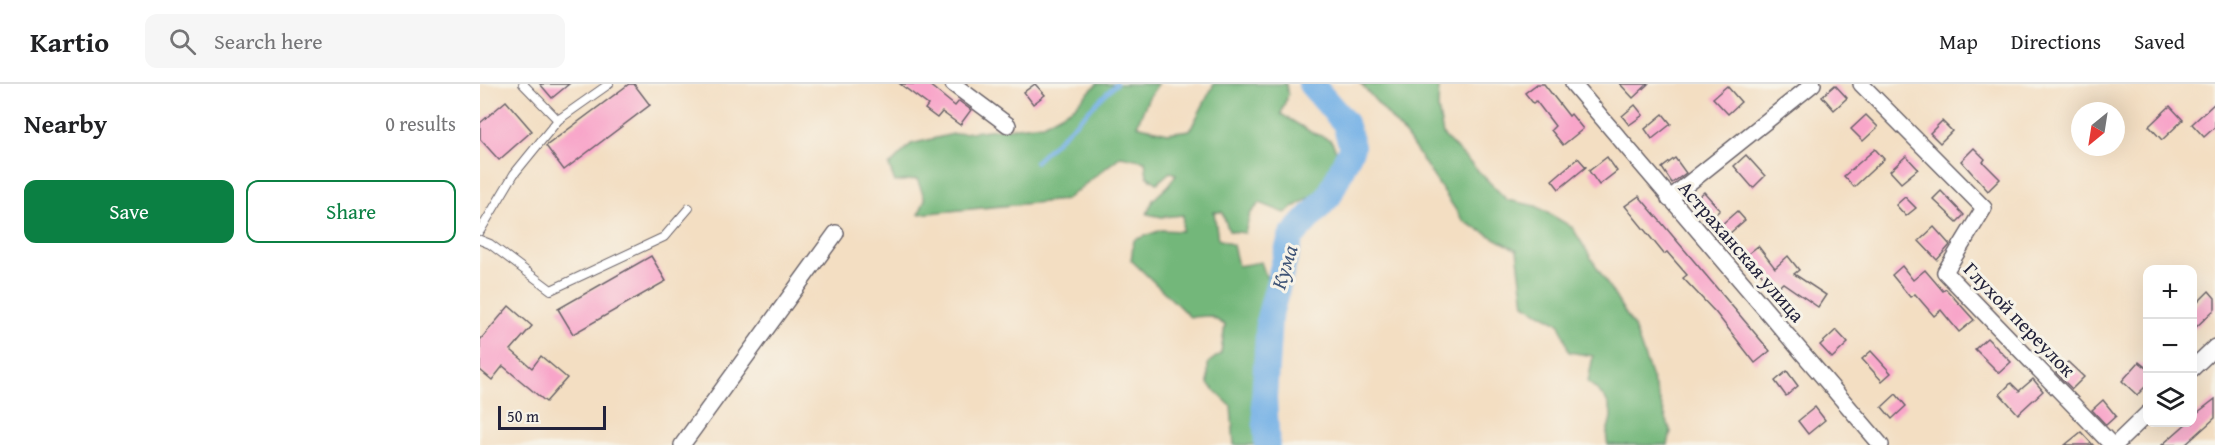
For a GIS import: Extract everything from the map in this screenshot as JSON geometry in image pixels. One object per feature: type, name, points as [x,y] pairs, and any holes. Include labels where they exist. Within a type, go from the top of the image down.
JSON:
[{"type":"street","points":[[953,84],[1008,125]]},
{"type":"street","name":"Астраханская улица","points":[[1573,84],[1881,445]]},
{"type":"street","points":[[1669,199],[1813,84]]},
{"type":"street","name":"Глухой переулок","points":[[1861,84],[1984,207],[1945,272],[2114,445]]},
{"type":"street","points":[[682,445],[836,233]]},
{"type":"street","points":[[2197,365],[2215,347]]},
{"type":"street","points":[[2114,445],[2143,418]]},
{"type":"lane","points":[[523,84],[558,120]]},
{"type":"lane","points":[[480,231],[514,174],[558,120],[609,84]]},
{"type":"lane","points":[[480,240],[490,244],[551,290],[664,237],[689,208]]},
{"type":"green space","points":[[1097,84],[1158,84],[1149,97],[1137,125],[1167,133],[1190,130],[1214,84],[1286,84],[1288,94],[1281,114],[1309,131],[1331,140],[1337,152],[1322,190],[1285,213],[1260,203],[1250,214],[1245,233],[1229,231],[1222,212],[1214,212],[1218,239],[1233,245],[1238,266],[1261,262],[1267,279],[1253,397],[1256,445],[1234,445],[1231,406],[1208,384],[1208,363],[1221,353],[1225,325],[1210,316],[1190,317],[1131,260],[1134,240],[1161,230],[1182,231],[1183,215],[1162,217],[1147,214],[1153,200],[1169,185],[1176,174],[1170,172],[1157,183],[1147,176],[1145,161],[1121,156],[1065,200],[919,214],[925,199],[917,179],[895,182],[889,166],[911,144],[953,134],[1043,124],[1074,107]]},
{"type":"green space","points":[[1361,84],[1439,84],[1438,108],[1443,135],[1507,200],[1536,206],[1572,227],[1634,327],[1671,432],[1668,445],[1608,445],[1610,410],[1605,399],[1588,382],[1593,356],[1569,352],[1560,324],[1524,304],[1517,250],[1463,221],[1407,137]]},
{"type":"building","points":[[540,84],[569,84],[552,98]]},
{"type":"building","points":[[629,84],[634,84],[650,105],[564,170],[546,146]]},
{"type":"building","points":[[900,84],[928,84],[955,106],[959,101],[971,110],[960,125],[942,112],[937,118],[925,109],[928,105]]},
{"type":"building","points":[[1035,84],[1045,95],[1033,104],[1024,92]]},
{"type":"building","points":[[1537,84],[1544,84],[1569,116],[1571,114],[1583,129],[1563,145],[1551,130],[1555,126],[1536,101],[1533,103],[1525,93]]},
{"type":"building","points":[[1620,84],[1648,84],[1633,98]]},
{"type":"building","points":[[1835,85],[1847,98],[1834,110],[1822,96]]},
{"type":"building","points":[[1727,86],[1741,102],[1728,114],[1713,98]]},
{"type":"building","points":[[506,101],[532,131],[499,160],[480,139],[480,123]]},
{"type":"building","points":[[2215,103],[2215,127],[2204,137],[2192,124]]},
{"type":"building","points":[[1635,105],[1643,115],[1629,125],[1622,116]]},
{"type":"building","points":[[2170,106],[2183,120],[2162,140],[2149,126]]},
{"type":"building","points":[[1663,114],[1671,124],[1652,139],[1645,129]]},
{"type":"building","points":[[1866,115],[1878,127],[1863,141],[1851,129]]},
{"type":"building","points":[[1942,121],[1952,131],[1940,143],[1930,133]]},
{"type":"building","points":[[1974,148],[1985,159],[1983,162],[2000,179],[1988,191],[1961,161]]},
{"type":"building","points":[[1875,149],[1884,159],[1854,187],[1844,176]]},
{"type":"building","points":[[1746,155],[1765,176],[1753,188],[1734,166]]},
{"type":"building","points":[[1906,156],[1918,169],[1901,183],[1890,171]]},
{"type":"building","points":[[1607,157],[1617,171],[1599,185],[1589,171]]},
{"type":"building","points":[[1578,158],[1586,167],[1559,189],[1552,180]]},
{"type":"building","points":[[1675,158],[1686,173],[1672,183],[1662,168]]},
{"type":"building","points":[[1941,191],[1964,215],[1957,222],[1933,199]]},
{"type":"building","points":[[1704,192],[1720,210],[1707,222],[1691,203]]},
{"type":"building","points":[[1639,196],[1770,351],[1755,363],[1716,313],[1683,278],[1687,275],[1667,252],[1664,254],[1625,206]]},
{"type":"building","points":[[1905,197],[1916,208],[1906,216],[1896,205]]},
{"type":"building","points":[[1737,211],[1745,220],[1729,234],[1721,225]]},
{"type":"building","points":[[1934,227],[1950,245],[1937,260],[1919,241]]},
{"type":"building","points":[[1758,246],[1775,268],[1788,256],[1799,270],[1794,274],[1826,295],[1818,307],[1783,283],[1775,290],[1757,269],[1755,270],[1744,257]]},
{"type":"building","points":[[651,256],[666,281],[573,334],[558,309]]},
{"type":"building","points":[[1902,266],[1913,280],[1925,270],[1943,291],[1946,289],[1974,320],[1959,332],[1941,310],[1934,316],[1915,294],[1910,297],[1892,275]]},
{"type":"building","points":[[2209,291],[2215,298],[2215,309],[2197,326],[2197,319],[2197,303]]},
{"type":"building","points":[[509,306],[532,326],[511,350],[532,368],[541,356],[567,378],[546,402],[503,366],[492,380],[480,370],[480,340]]},
{"type":"building","points":[[1836,330],[1848,343],[1832,358],[1820,345]]},
{"type":"building","points":[[1987,338],[2011,362],[1999,373],[1975,349]]},
{"type":"building","points":[[1871,351],[1891,373],[1882,381],[1862,359]]},
{"type":"building","points":[[2068,362],[2084,377],[2072,389],[2056,373]]},
{"type":"building","points":[[2139,362],[2143,365],[2143,389],[2137,395],[2122,381]]},
{"type":"building","points":[[1787,371],[1798,386],[1786,396],[1775,381]]},
{"type":"building","points":[[2033,379],[2043,391],[2018,414],[2000,394],[2011,383],[2019,391]]},
{"type":"building","points":[[1896,394],[1906,406],[1892,419],[1882,407]]},
{"type":"building","points":[[2215,399],[2215,418],[2185,445],[2162,445],[2182,427],[2197,427],[2197,413]]},
{"type":"building","points":[[2103,400],[2116,416],[2106,425],[2092,410]]},
{"type":"building","points":[[1815,407],[1825,420],[1808,434],[1798,421]]},
{"type":"building","points":[[2081,432],[2093,445],[2065,445]]},
{"type":"waterway","points":[[1035,162],[1116,84]]},
{"type":"waterway","name":"Кума","points":[[1267,445],[1264,398],[1269,318],[1291,237],[1329,196],[1352,147],[1345,123],[1311,84]]}]
